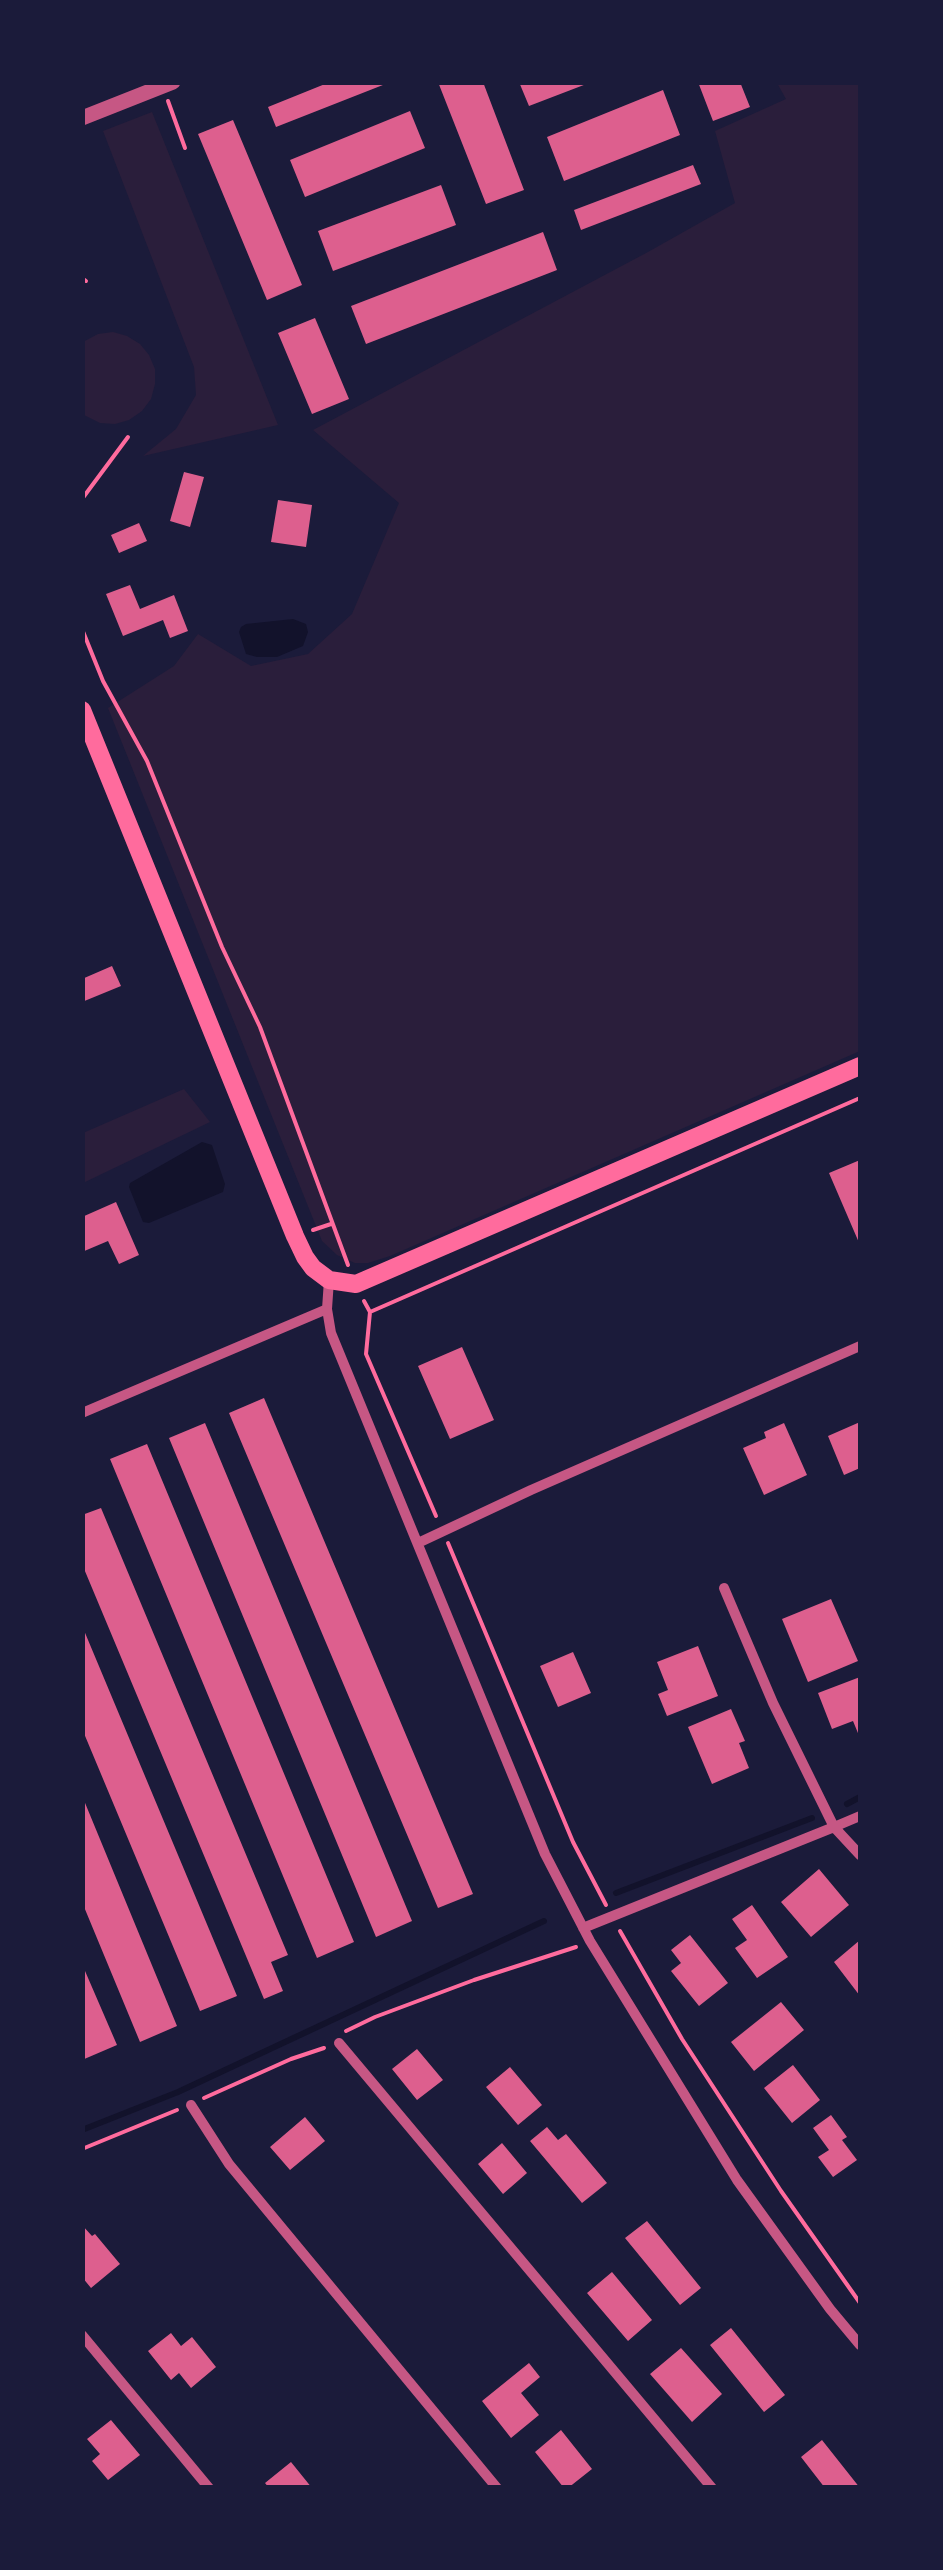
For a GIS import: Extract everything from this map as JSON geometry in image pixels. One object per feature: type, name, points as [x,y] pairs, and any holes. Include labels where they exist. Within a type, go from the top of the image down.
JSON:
[{"type":"main road","points":[[82,710],[304,1257],[329,1280],[356,1284],[860,1066]]},
{"type":"street","points":[[82,118],[168,85]]},
{"type":"street","points":[[329,1280],[327,1309],[332,1333],[545,1854],[590,1942],[738,2180],[860,2346]]},
{"type":"street","points":[[82,1413],[327,1309]]},
{"type":"street","points":[[418,1542],[860,1346]]},
{"type":"street","points":[[724,1588],[773,1703],[834,1827],[860,1855]]},
{"type":"street","points":[[583,1928],[860,1816]]},
{"type":"street","points":[[340,2043],[712,2488]]},
{"type":"street","points":[[190,2104],[230,2164],[497,2488]]},
{"type":"street","points":[[82,2335],[209,2488]]},
{"type":"path","points":[[168,85],[185,148]]},
{"type":"path","points":[[82,499],[128,436]]},
{"type":"path","points":[[82,629],[103,681],[147,760],[222,947],[260,1027],[331,1224],[370,1312],[366,1354],[573,1842],[682,2039],[860,2303]]},
{"type":"path","points":[[370,1312],[860,1098]]},
{"type":"path","points":[[82,2149],[291,2059],[340,2043],[346,2031],[375,2017],[590,1942]]},
{"type":"shaded area","points":[[777,83],[860,83],[860,1051],[390,1256],[355,1263],[337,1255],[322,1241],[108,708],[174,666],[198,634],[251,666],[308,654],[352,614],[399,503],[313,430],[735,203],[715,131],[786,99]]},
{"type":"shaded area","points":[[152,112],[278,425],[143,456],[176,429],[196,395],[194,367],[103,131]]},
{"type":"shaded area","points":[[113,332],[140,344],[155,369],[151,399],[142,411],[115,424],[100,423],[82,414],[83,342]]},
{"type":"shaded area","points":[[293,619],[306,624],[308,632],[303,646],[277,657],[246,654],[241,627]]},
{"type":"shaded area","points":[[184,1089],[210,1122],[83,1183],[83,1133]]},
{"type":"shaded area","points":[[202,1142],[212,1145],[225,1184],[223,1192],[149,1223],[143,1222],[130,1183]]},
{"type":"building","points":[[330,82],[388,83],[276,127],[268,107]]},
{"type":"building","points":[[438,82],[483,82],[524,190],[486,204]]},
{"type":"building","points":[[519,82],[588,82],[589,83],[529,106]]},
{"type":"building","points":[[698,82],[740,82],[750,107],[713,121]]},
{"type":"building","points":[[663,90],[680,135],[564,181],[547,137]]},
{"type":"building","points":[[410,111],[425,148],[305,197],[290,160]]},
{"type":"building","points":[[233,120],[302,285],[267,300],[198,134]]},
{"type":"building","points":[[693,165],[701,184],[581,230],[574,210]]},
{"type":"building","points":[[441,185],[456,225],[333,271],[318,231]]},
{"type":"building","points":[[543,232],[557,270],[366,344],[351,306]]},
{"type":"building","points":[[315,318],[349,399],[312,414],[278,333]]},
{"type":"building","points":[[184,472],[204,477],[190,527],[170,521]]},
{"type":"building","points":[[278,500],[312,505],[306,547],[271,542]]},
{"type":"building","points":[[139,523],[147,541],[119,553],[111,535]]},
{"type":"building","points":[[130,585],[140,609],[174,595],[188,631],[170,638],[163,620],[123,636],[106,594]]},
{"type":"building","points":[[112,966],[121,986],[82,1002],[82,979]]},
{"type":"building","points":[[860,1160],[860,1245],[829,1173]]},
{"type":"building","points":[[116,1202],[139,1255],[119,1264],[108,1241],[82,1252],[82,1217]]},
{"type":"building","points":[[462,1347],[494,1420],[450,1439],[418,1366]]},
{"type":"building","points":[[264,1398],[473,1894],[438,1908],[229,1413]]},
{"type":"building","points":[[860,1422],[860,1468],[844,1475],[828,1436]]},
{"type":"building","points":[[205,1423],[412,1921],[376,1937],[169,1438]]},
{"type":"building","points":[[784,1423],[807,1475],[764,1495],[743,1448],[766,1438],[764,1432]]},
{"type":"building","points":[[147,1444],[354,1942],[317,1958],[110,1459]]},
{"type":"building","points":[[101,1508],[288,1955],[271,1962],[283,1991],[264,1999],[82,1564],[82,1515]]},
{"type":"building","points":[[831,1599],[858,1661],[808,1682],[782,1619]]},
{"type":"building","points":[[83,1628],[237,1996],[200,2011],[83,1731]]},
{"type":"building","points":[[698,1646],[718,1696],[667,1716],[658,1694],[668,1690],[657,1662]]},
{"type":"building","points":[[573,1652],[591,1693],[558,1707],[540,1666]]},
{"type":"building","points":[[860,1677],[860,1738],[853,1721],[832,1729],[818,1693]]},
{"type":"building","points":[[731,1709],[745,1741],[739,1743],[749,1768],[712,1784],[688,1727]]},
{"type":"building","points":[[83,1798],[177,2026],[140,2042],[82,1902]]},
{"type":"building","points":[[819,1869],[849,1905],[811,1937],[781,1902]]},
{"type":"building","points":[[752,1905],[788,1957],[757,1978],[735,1948],[747,1940],[732,1919]]},
{"type":"building","points":[[690,1935],[728,1983],[699,2006],[671,1971],[681,1963],[671,1950]]},
{"type":"building","points":[[860,1940],[860,1996],[834,1962]]},
{"type":"building","points":[[82,1964],[117,2045],[82,2060]]},
{"type":"building","points":[[781,2002],[804,2030],[754,2071],[731,2042]]},
{"type":"building","points":[[417,2049],[443,2080],[417,2100],[392,2069]]},
{"type":"building","points":[[793,2065],[820,2100],[792,2123],[764,2088]]},
{"type":"building","points":[[510,2067],[542,2105],[518,2125],[486,2087]]},
{"type":"building","points":[[831,2115],[857,2160],[833,2177],[818,2157],[829,2150],[813,2128]]},
{"type":"building","points":[[305,2117],[325,2141],[290,2170],[270,2147]]},
{"type":"building","points":[[547,2127],[558,2140],[566,2134],[607,2183],[582,2203],[530,2141]]},
{"type":"building","points":[[502,2143],[527,2173],[503,2194],[478,2164]]},
{"type":"building","points":[[647,2221],[701,2288],[680,2305],[625,2238]]},
{"type":"building","points":[[82,2225],[92,2236],[95,2234],[120,2264],[91,2288],[82,2277]]},
{"type":"building","points":[[612,2272],[652,2320],[628,2341],[587,2293]]},
{"type":"building","points":[[731,2328],[785,2395],[764,2412],[710,2345]]},
{"type":"building","points":[[171,2333],[181,2346],[192,2337],[216,2367],[191,2388],[179,2373],[171,2380],[148,2351]]},
{"type":"building","points":[[681,2348],[722,2394],[692,2422],[650,2374]]},
{"type":"building","points":[[529,2363],[540,2377],[521,2393],[539,2415],[511,2438],[482,2401]]},
{"type":"building","points":[[111,2420],[140,2455],[108,2480],[92,2461],[100,2454],[87,2439]]},
{"type":"building","points":[[561,2430],[592,2469],[568,2488],[535,2452]]},
{"type":"building","points":[[822,2440],[860,2488],[825,2488],[801,2457]]},
{"type":"building","points":[[291,2462],[312,2488],[269,2488],[265,2483]]},
{"type":"waterway","points":[[847,1804],[860,1797]]},
{"type":"waterway","points":[[616,1893],[812,1818]]},
{"type":"waterway","points":[[82,2130],[178,2092],[544,1921]]}]
